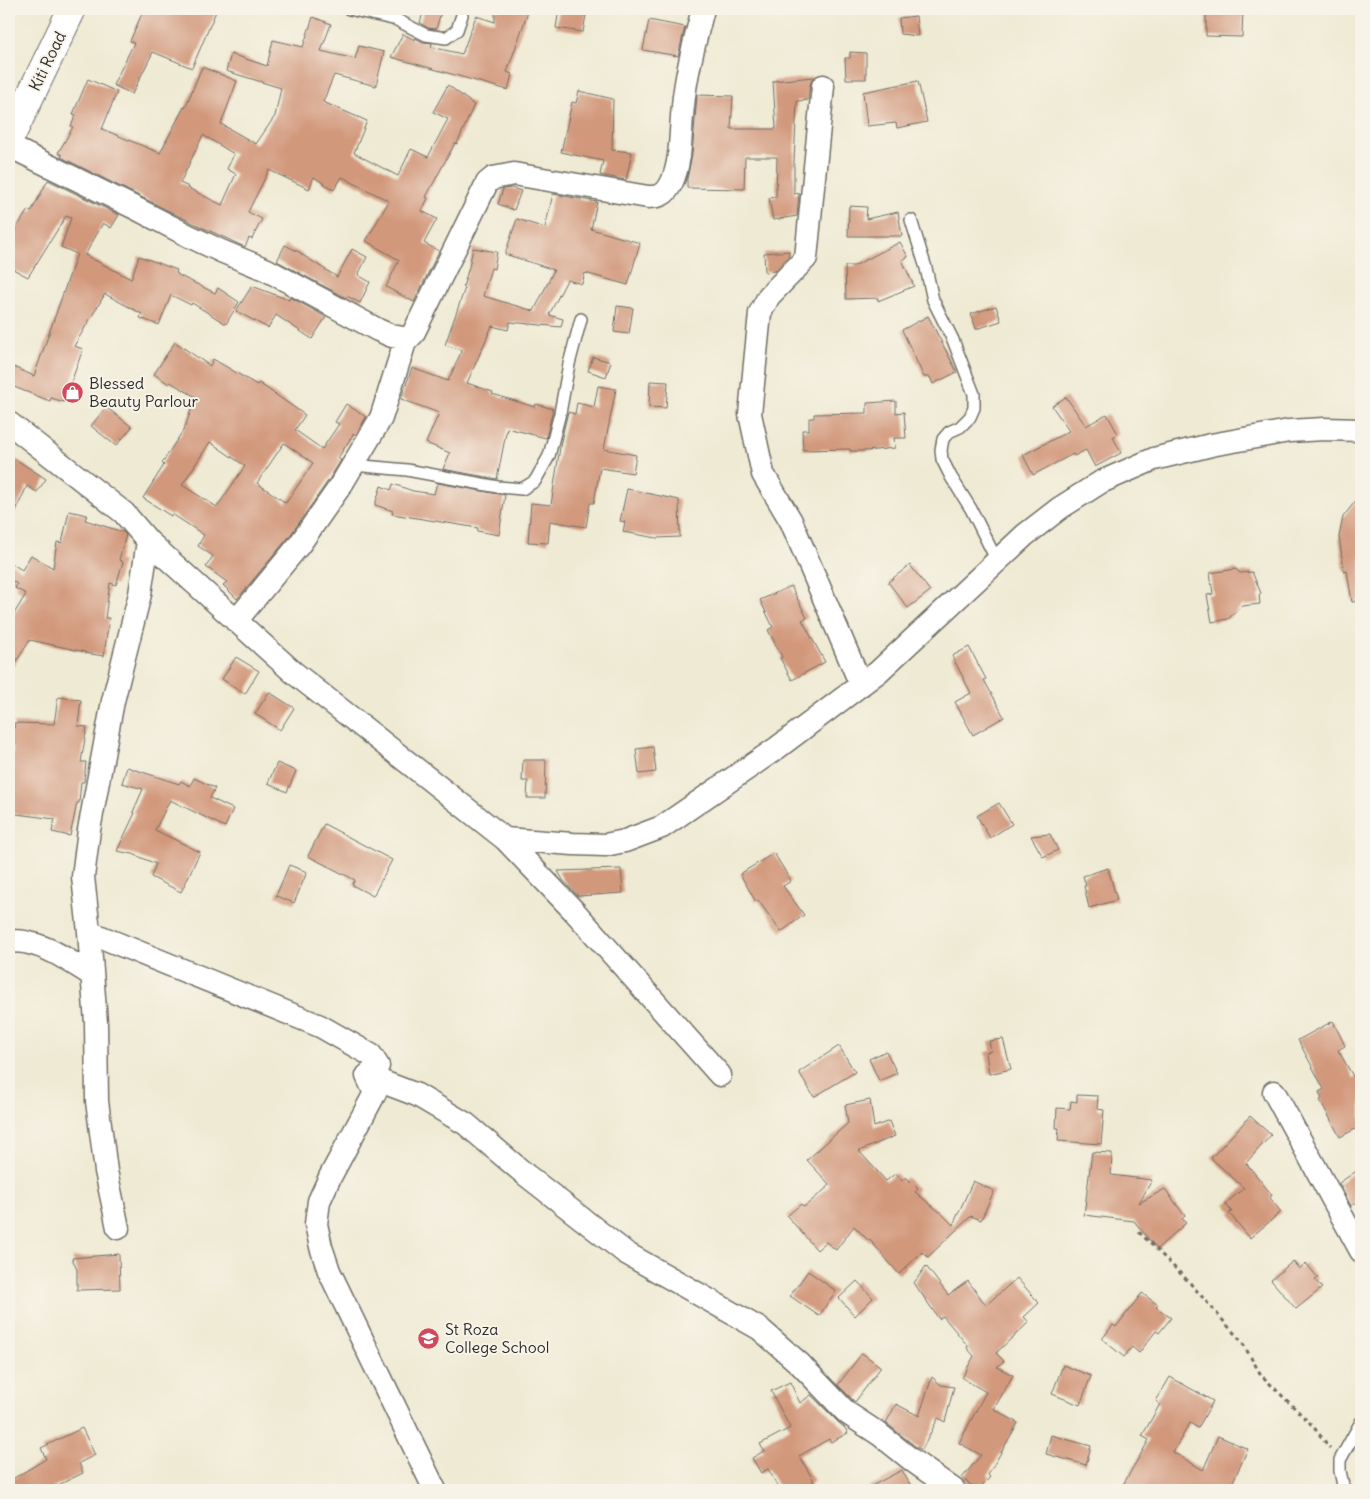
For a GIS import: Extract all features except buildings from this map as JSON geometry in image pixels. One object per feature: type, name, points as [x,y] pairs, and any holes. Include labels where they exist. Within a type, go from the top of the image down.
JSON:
[{"type":"street","name":"Kiti Road","points":[[9,140],[72,9]]},
{"type":"street","points":[[236,621],[299,546],[341,485],[381,418],[405,342],[413,334],[487,183],[493,178],[514,174],[648,197],[659,197],[666,191],[676,169],[687,76],[703,9]]},
{"type":"street","points":[[823,86],[806,258],[768,296],[760,312],[750,414],[763,474],[791,521],[861,685]]},
{"type":"street","points":[[9,146],[137,208],[197,240],[266,270],[378,330],[392,336],[408,338]]},
{"type":"street","points":[[9,423],[124,513],[148,542],[293,672],[505,839],[574,911],[720,1074]]},
{"type":"street","points":[[505,839],[605,845],[625,841],[662,827],[777,748],[878,672],[1025,534],[1060,508],[1101,482],[1154,459],[1211,445],[1289,431],[1324,429],[1361,430]]},
{"type":"street","points":[[118,1228],[106,1171],[98,1110],[96,1023],[83,877],[89,830],[113,701],[140,594],[148,542]]},
{"type":"street","points":[[89,932],[320,1026],[371,1055],[378,1066],[367,1076]]},
{"type":"street","points":[[9,941],[28,942],[53,952],[92,975]]},
{"type":"street","points":[[367,1076],[375,1093],[318,1201],[316,1224],[329,1271],[435,1490]]},
{"type":"street","points":[[367,1076],[417,1094],[466,1124],[526,1175],[626,1252],[760,1330],[800,1364],[847,1413],[879,1434],[954,1490]]},
{"type":"street","points":[[1274,1092],[1361,1250]]},
{"type":"lane","points":[[348,9],[397,20],[426,35],[446,38],[456,30],[462,15]]},
{"type":"lane","points":[[911,220],[926,268],[933,300],[953,340],[974,394],[974,408],[970,417],[960,427],[949,432],[943,439],[942,460],[971,510],[997,561]]},
{"type":"lane","points":[[353,465],[407,470],[498,487],[522,489],[535,481],[549,456],[581,319]]},
{"type":"lane","points":[[1344,1490],[1340,1460],[1361,1422]]},
{"type":"path","points":[[1139,1232],[1190,1283],[1242,1342],[1261,1375],[1312,1425],[1340,1460]]},
{"type":"place","name":"Blessed Beauty Parlour","points":[[73,392]]},
{"type":"place","name":"St Roza College School","points":[[429,1338]]}]
